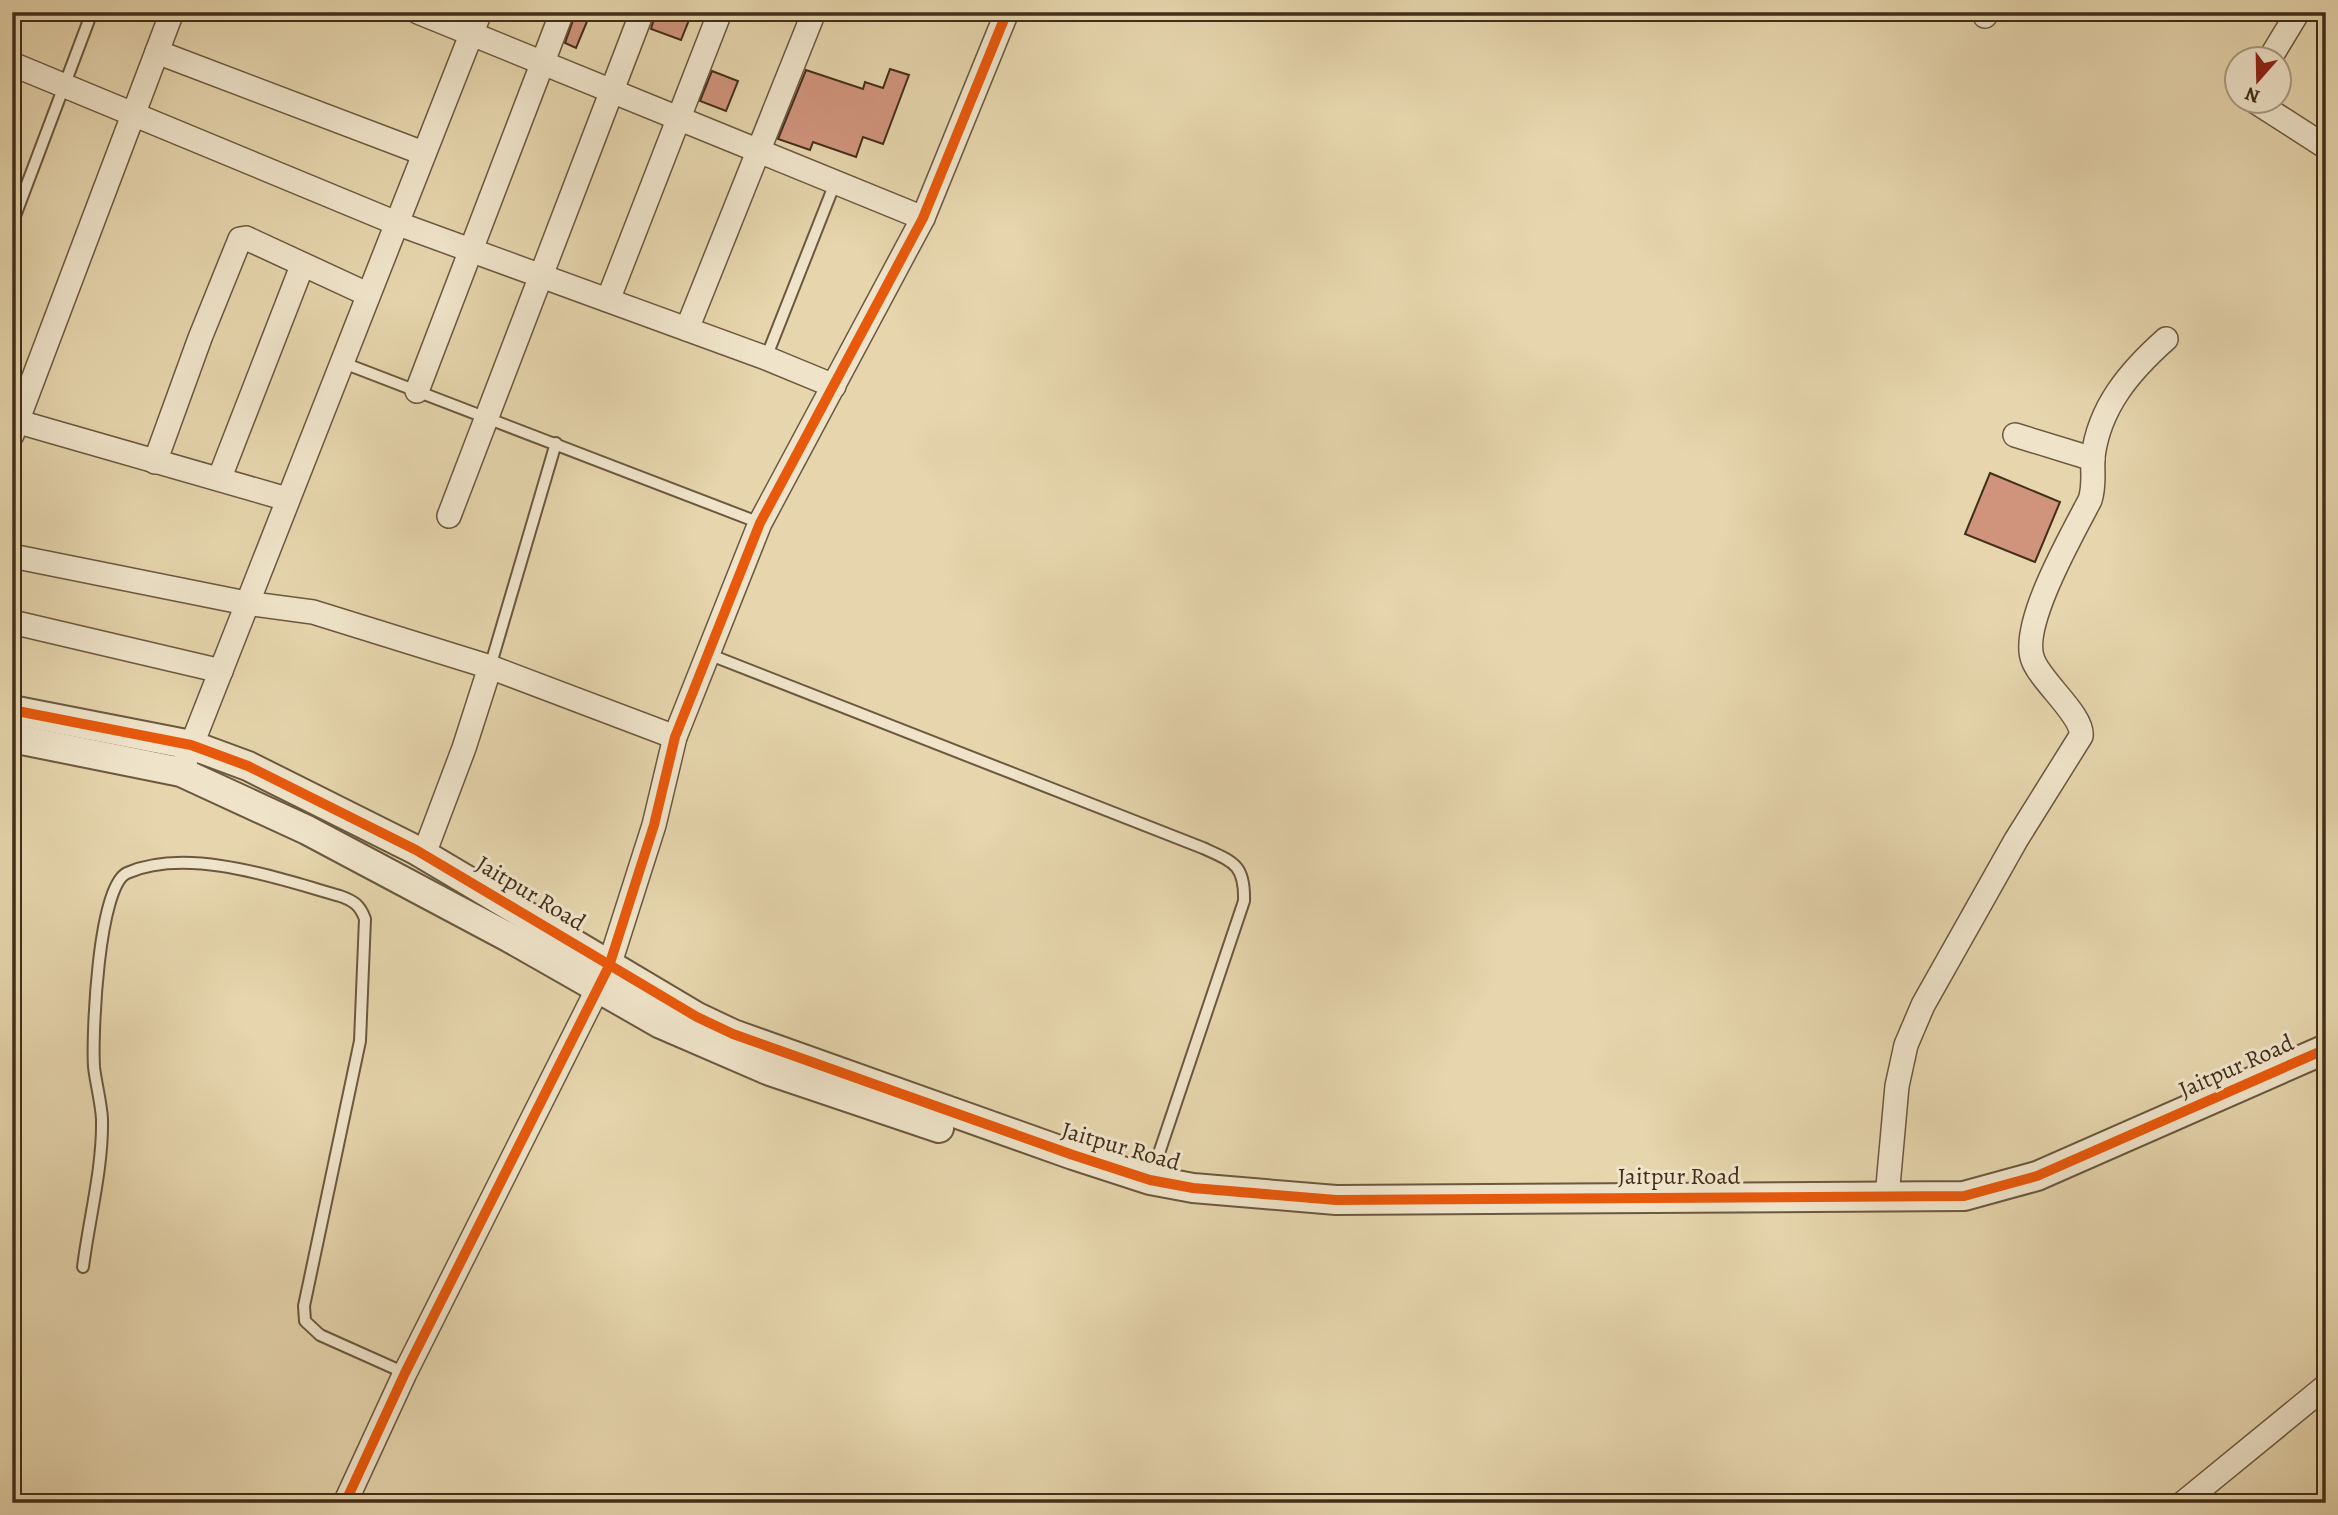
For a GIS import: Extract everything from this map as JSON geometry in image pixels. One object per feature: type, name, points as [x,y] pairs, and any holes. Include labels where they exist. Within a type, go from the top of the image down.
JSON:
[{"type":"street","points":[[172,12],[14,425],[220,477],[287,499]]},
{"type":"street","points":[[418,12],[923,218]]},
{"type":"street","points":[[181,772],[480,12]]},
{"type":"street","points":[[417,391],[541,61],[562,12]]},
{"type":"street","points":[[449,516],[642,12]]},
{"type":"street","points":[[608,300],[720,12]]},
{"type":"street","points":[[687,329],[814,12]]},
{"type":"street","points":[[345,1503],[405,1373],[604,977],[653,825],[675,737],[760,523],[923,218],[1007,12]]},
{"type":"street","points":[[2277,46],[2298,12]]},
{"type":"street","points":[[157,52],[423,153]]},
{"type":"street","points":[[12,64],[396,223],[766,358],[834,386]]},
{"type":"street","points":[[2278,116],[2326,147]]},
{"type":"street","points":[[155,462],[200,338],[240,239],[246,238],[368,293]]},
{"type":"street","points":[[220,477],[302,265]]},
{"type":"street","points":[[1887,1197],[1897,1086],[1906,1045],[1923,1005],[2017,840],[2081,736],[2080,723],[2039,673],[2031,658],[2031,645],[2050,577],[2090,500],[2094,487],[2093,459],[2109,403],[2128,375],[2166,339]]},
{"type":"street","points":[[2015,435],[2093,459]]},
{"type":"street","points":[[12,556],[246,603],[313,612],[490,667],[675,737]]},
{"type":"street","points":[[12,622],[222,671]]},
{"type":"street","points":[[424,854],[464,748],[490,667]]},
{"type":"street","name":"Jaitpur Road","points":[[12,710],[191,746],[248,766],[424,854],[550,927],[604,977],[661,1024],[770,1071],[1134,1192],[1177,1201],[1315,1214],[1984,1208],[2017,1197],[2326,1065]]},
{"type":"street","name":"Jaitpur Road","points":[[12,738],[181,772],[307,830],[510,938],[733,1034],[1150,1180],[1193,1188],[1336,1200],[1964,1196],[2016,1184],[2326,1049]]},
{"type":"street","points":[[2183,1503],[2326,1386]]},
{"type":"lane","points":[[12,29],[18,12]]},
{"type":"lane","points":[[12,224],[92,12]]},
{"type":"lane","points":[[766,358],[835,183]]},
{"type":"lane","points":[[341,362],[760,523]]},
{"type":"lane","points":[[490,667],[556,443]]},
{"type":"lane","points":[[708,654],[1203,848],[1229,859],[1240,869],[1245,883],[1244,901],[1150,1180]]},
{"type":"lane","points":[[83,1267],[102,1118],[94,1068],[93,1024],[108,903],[118,879],[127,873],[154,867],[211,865],[241,868],[340,896],[354,901],[362,909],[365,919],[360,1041],[304,1306],[305,1321],[320,1335],[405,1373]]},
{"type":"building","points":[[576,12],[591,12],[576,48],[565,43]]},
{"type":"building","points":[[656,12],[667,12],[689,20],[681,40],[651,29]]},
{"type":"building","points":[[890,69],[909,75],[883,144],[863,137],[856,157],[813,142],[810,150],[778,139],[806,70],[863,89],[865,82],[883,88]]},
{"type":"building","points":[[712,71],[738,81],[726,111],[700,101]]},
{"type":"building","points":[[1990,473],[2060,502],[2035,562],[1965,534]]},
{"type":"cycle path","points":[[345,1503],[405,1373],[609,966],[654,825],[675,737],[760,523],[923,218],[1007,12]]},
{"type":"cycle path","points":[[12,710],[191,745],[248,766],[416,850],[697,1017],[733,1034],[1073,1155],[1150,1180],[1193,1188],[1336,1200],[1964,1196],[2037,1176],[2326,1049]]}]
